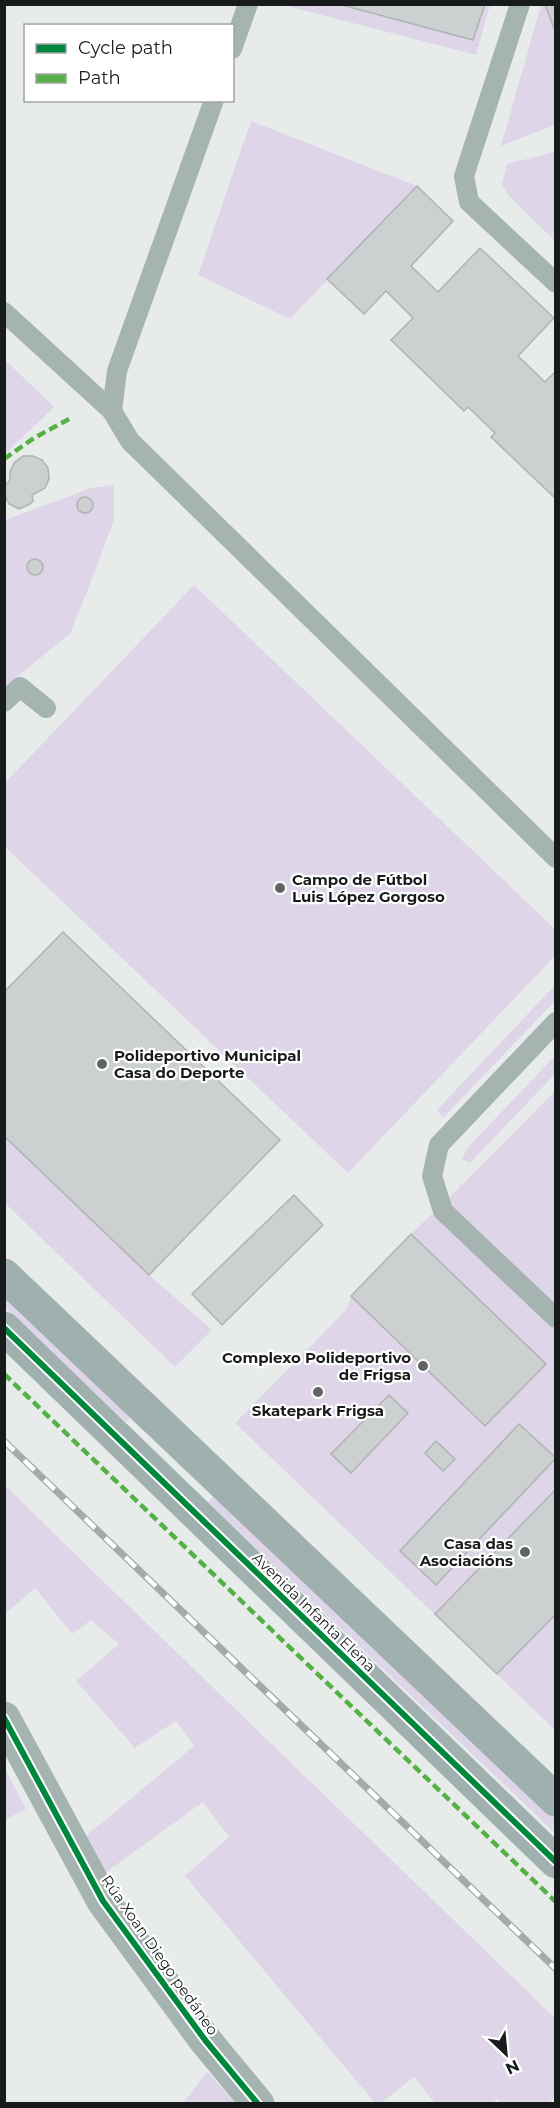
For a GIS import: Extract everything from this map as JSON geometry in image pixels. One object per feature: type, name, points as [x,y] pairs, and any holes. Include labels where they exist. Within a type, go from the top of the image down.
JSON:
[{"type":"street","name":"Avenida Infanta Elena","points":[[4,1275],[555,1800]]},
{"type":"street","name":"Avenida Infanta Elena","points":[[4,1328],[555,1862]]},
{"type":"street","points":[[152,1472],[179,1441]]},
{"type":"street","name":"Rúa Xoan Diego pedáneo","points":[[4,1718],[103,1901],[205,2040],[258,2103]]},
{"type":"lane","points":[[234,43],[248,4]]},
{"type":"lane","points":[[520,4],[464,176],[469,202],[555,283]]},
{"type":"lane","points":[[112,411],[117,371],[213,102]]},
{"type":"lane","points":[[4,312],[112,411],[130,441],[555,858]]},
{"type":"lane","points":[[4,702],[20,687],[46,708]]},
{"type":"lane","points":[[555,1022],[439,1145],[432,1176],[443,1211],[555,1318]]},
{"type":"shaded area","points":[[291,4],[338,5],[473,40],[485,5],[490,5],[476,55],[291,7]]},
{"type":"shaded area","points":[[541,5],[545,5],[555,34],[555,125],[501,146]]},
{"type":"shaded area","points":[[251,121],[417,186],[290,319],[198,275]]},
{"type":"shaded area","points":[[556,152],[555,241],[509,196],[502,184],[507,164]]},
{"type":"shaded area","points":[[5,360],[54,407],[5,454]]},
{"type":"shaded area","points":[[114,485],[114,519],[70,634],[14,679],[5,689],[5,520],[91,488]]},
{"type":"shaded area","name":"Campo de Fútbol Luis López Gorgoso","points":[[194,585],[555,929],[555,956],[348,1173],[5,847],[5,783]]},
{"type":"shaded area","points":[[555,985],[555,1001],[443,1118],[437,1110]]},
{"type":"shaded area","points":[[555,1056],[555,1074],[470,1163],[462,1159],[468,1147]]},
{"type":"shaded area","name":"Complexo Polideportivo de Frigsa","points":[[555,1091],[555,1730],[235,1423],[347,1309],[351,1296],[460,1187],[459,1184],[462,1185]]},
{"type":"shaded area","points":[[4,1136],[149,1275],[212,1330],[175,1367],[5,1203]]},
{"type":"shaded area","points":[[4,1293],[133,1415],[126,1422],[5,1307]]},
{"type":"shaded area","points":[[4,1484],[555,2018],[555,2096],[549,2103],[501,2103],[497,2099],[492,2103],[435,2103],[414,2077],[381,2103],[375,2103],[185,1876],[229,1837],[203,1802],[105,1873],[85,1837],[194,1746],[176,1721],[135,1748],[76,1681],[119,1644],[91,1620],[72,1634],[35,1588],[5,1614]]},
{"type":"shaded area","points":[[217,1493],[555,1819],[555,1833],[208,1502]]},
{"type":"shaded area","points":[[4,1767],[26,1809],[5,1820],[4,1820]]},
{"type":"shaded area","points":[[207,2072],[236,2103],[183,2103]]},
{"type":"building","points":[[338,4],[485,4],[473,40]]},
{"type":"building","points":[[545,4],[556,4],[556,34]]},
{"type":"building","points":[[417,186],[453,221],[411,266],[438,292],[480,248],[554,318],[518,356],[545,382],[556,371],[556,499],[491,437],[495,433],[468,407],[464,411],[391,340],[413,318],[386,291],[364,314],[327,279]]},
{"type":"building","points":[[23,456],[33,456],[42,460],[48,468],[49,479],[45,488],[32,495],[33,501],[30,504],[19,509],[9,504],[5,486],[10,480],[10,472],[14,463]]},
{"type":"building","points":[[82,497],[88,497],[93,505],[91,511],[82,513],[77,508],[77,502]]},
{"type":"building","points":[[32,559],[38,559],[43,567],[41,573],[32,575],[27,570],[27,564]]},
{"type":"building","name":"Polideportivo Municipal Casa do Deporte","points":[[63,932],[280,1140],[149,1275],[4,1136],[4,992]]},
{"type":"building","points":[[294,1195],[323,1225],[222,1325],[192,1294]]},
{"type":"building","points":[[411,1234],[546,1364],[485,1426],[351,1296]]},
{"type":"building","points":[[389,1395],[408,1413],[351,1473],[331,1454]]},
{"type":"building","points":[[519,1424],[556,1458],[436,1585],[400,1551]]},
{"type":"building","points":[[436,1441],[455,1459],[443,1471],[425,1453]]},
{"type":"building","name":"Casa das Asociacións","points":[[556,1489],[556,1614],[497,1674],[435,1614]]},
{"type":"railway","points":[[4,1441],[556,1969]]},
{"type":"marked path","points":[[4,459],[34,438],[71,418]]},
{"type":"marked path","points":[[4,1374],[556,1902]]},
{"type":"cycle path","points":[[4,1328],[556,1862]]},
{"type":"cycle path","points":[[4,1718],[103,1901],[205,2040],[258,2104]]},
{"type":"place","name":"Campo de Fútbol Luis López Gorgoso","points":[[280,888]]},
{"type":"place","name":"Polideportivo Municipal Casa do Deporte","points":[[102,1064]]},
{"type":"place","name":"Complexo Polideportivo de Frigsa","points":[[423,1366]]},
{"type":"place","name":"Skatepark Frigsa","points":[[318,1392]]},
{"type":"place","name":"Casa das Asociacións","points":[[525,1552]]}]
